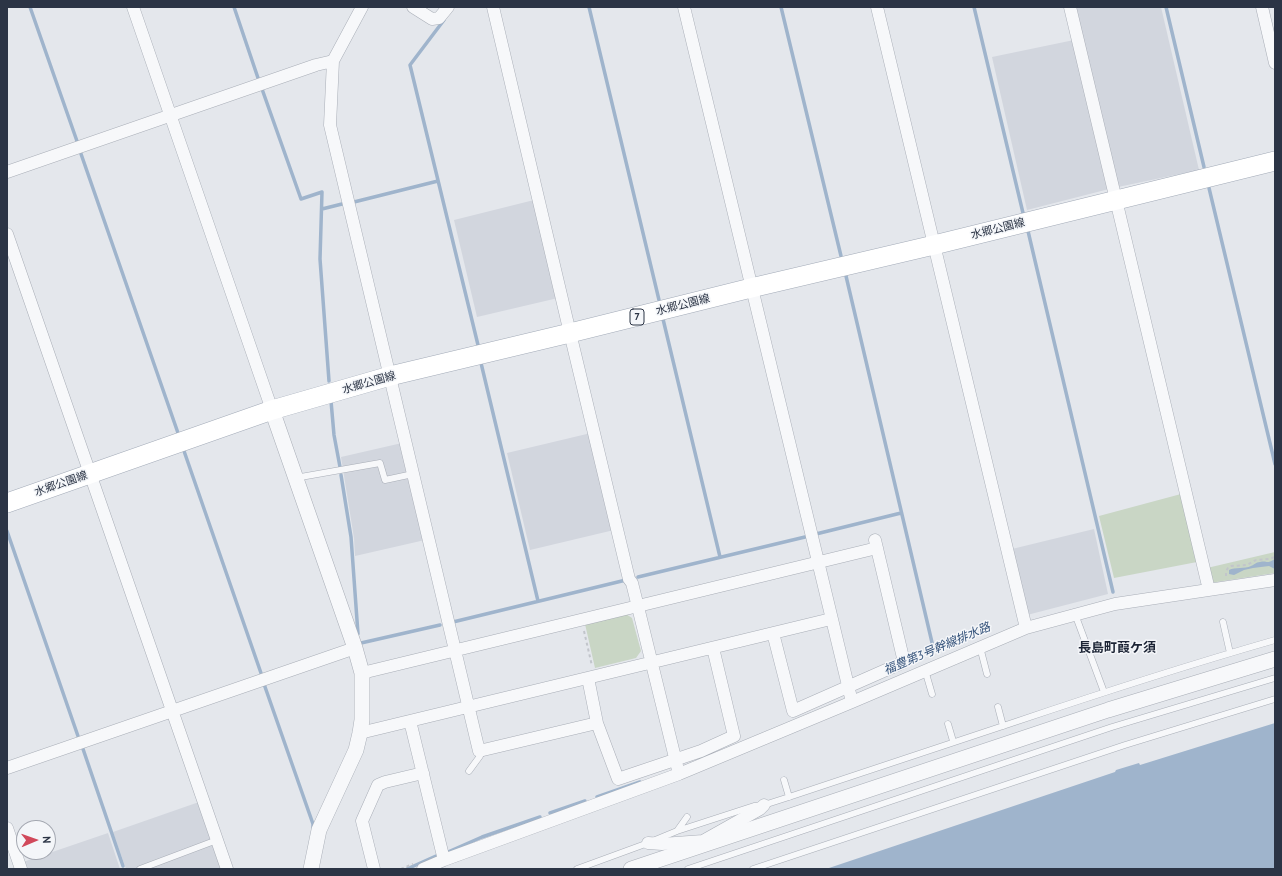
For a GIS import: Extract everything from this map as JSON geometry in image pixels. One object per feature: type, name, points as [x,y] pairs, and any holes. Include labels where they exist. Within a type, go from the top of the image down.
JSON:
[{"type":"main road","name":"水郷公園線","points":[[7,503],[272,410],[390,376],[570,334],[751,288],[934,245],[1275,161]]},
{"type":"street","points":[[133,7],[355,648],[362,673],[362,720],[356,750],[320,830],[311,869]]},
{"type":"street","points":[[362,7],[333,61],[330,125],[479,751],[597,723]]},
{"type":"street","points":[[412,7],[432,19],[439,18],[448,7]]},
{"type":"street","points":[[493,7],[629,579],[632,583],[679,774]]},
{"type":"street","points":[[684,7],[852,702]]},
{"type":"street","points":[[877,7],[1026,628]]},
{"type":"street","points":[[1070,7],[1209,590]]},
{"type":"street","points":[[1262,7],[1275,63]]},
{"type":"street","points":[[7,172],[316,65],[333,61]]},
{"type":"street","points":[[7,234],[227,869]]},
{"type":"street","points":[[362,673],[818,563],[876,544],[904,662],[793,711],[773,633]]},
{"type":"street","points":[[423,869],[679,774],[1026,628],[1115,604],[1275,580]]},
{"type":"street","points":[[360,733],[831,619]]},
{"type":"street","points":[[7,768],[355,648]]},
{"type":"street","points":[[591,677],[597,723],[618,778],[701,751],[734,736],[713,648]]},
{"type":"street","points":[[631,869],[703,842],[1108,710],[1275,659]]},
{"type":"street","points":[[410,721],[444,860]]},
{"type":"street","points":[[374,869],[362,822],[378,785],[423,773]]},
{"type":"street","points":[[648,843],[662,844],[703,842],[760,809],[764,805]]},
{"type":"street","points":[[7,828],[21,869]]},
{"type":"lane","points":[[295,478],[380,463],[385,480],[413,474]]},
{"type":"lane","points":[[1075,614],[1104,692]]},
{"type":"lane","points":[[1223,622],[1230,653]]},
{"type":"lane","points":[[577,869],[677,831],[754,806],[764,805],[789,797],[953,741],[1104,692],[1275,640]]},
{"type":"lane","points":[[980,647],[987,674]]},
{"type":"lane","points":[[925,670],[932,694]]},
{"type":"lane","points":[[688,869],[1112,727],[1275,678]]},
{"type":"lane","points":[[753,869],[1125,745],[1275,699]]},
{"type":"lane","points":[[998,707],[1003,726]]},
{"type":"lane","points":[[948,724],[953,741]]},
{"type":"lane","points":[[469,771],[480,756],[479,751]]},
{"type":"lane","points":[[784,780],[789,797]]},
{"type":"lane","points":[[677,831],[687,817]]},
{"type":"lane","points":[[140,869],[217,840]]},
{"type":"path","points":[[1226,579],[1226,571],[1231,566],[1247,565],[1256,560],[1269,560],[1275,556]]},
{"type":"path","points":[[581,620],[591,677]]},
{"type":"shaded area","points":[[1075,7],[1161,7],[1199,170],[1118,187]]},
{"type":"shaded area","points":[[1074,40],[1109,189],[1027,210],[992,57]]},
{"type":"shaded area","points":[[534,200],[558,298],[477,317],[454,220]]},
{"type":"shaded area","points":[[591,433],[614,530],[530,550],[507,453]]},
{"type":"shaded area","points":[[402,443],[425,540],[355,556],[354,538],[341,457]]},
{"type":"shaded area","points":[[1094,529],[1108,594],[1027,615],[1012,549]]},
{"type":"shaded area","points":[[199,802],[222,869],[126,869],[113,832]]},
{"type":"shaded area","points":[[108,833],[120,869],[26,869],[23,862],[29,860],[56,860],[56,851]]},
{"type":"green space","points":[[1181,494],[1197,562],[1114,578],[1099,516]]},
{"type":"green space","points":[[1275,552],[1275,573],[1210,583],[1207,568]]},
{"type":"green space","points":[[626,614],[632,618],[641,651],[636,658],[595,668],[585,624]]},
{"type":"water","points":[[1275,559],[1275,569],[1269,566],[1244,570],[1234,575],[1229,574],[1229,570],[1231,569],[1249,567],[1257,562],[1268,562]]},
{"type":"water","points":[[1275,723],[1275,869],[826,869],[1115,772],[1116,770],[1139,763],[1140,765]]},
{"type":"waterway","points":[[30,7],[78,144]]},
{"type":"waterway","points":[[234,7],[258,78]]},
{"type":"waterway","points":[[589,7],[659,300]]},
{"type":"waterway","points":[[781,7],[841,256]]},
{"type":"waterway","points":[[974,7],[1023,213]]},
{"type":"waterway","points":[[1166,7],[1204,167]]},
{"type":"waterway","points":[[444,20],[410,65],[478,345]]},
{"type":"waterway","points":[[262,89],[301,199],[322,192],[320,259],[329,381]]},
{"type":"waterway","points":[[80,151],[178,433]]},
{"type":"waterway","points":[[354,202],[438,181]]},
{"type":"waterway","points":[[1209,188],[1275,464]]},
{"type":"waterway","points":[[322,209],[342,204]]},
{"type":"waterway","points":[[1028,231],[1113,592]]},
{"type":"waterway","points":[[846,276],[934,651]]},
{"type":"waterway","points":[[663,319],[720,557]]},
{"type":"waterway","points":[[481,363],[538,601]]},
{"type":"waterway","points":[[331,401],[334,435],[340,467]]},
{"type":"waterway","points":[[184,451],[262,676]]},
{"type":"waterway","points":[[341,475],[351,537],[358,634]]},
{"type":"waterway","points":[[816,534],[901,513]]},
{"type":"waterway","points":[[7,531],[79,739]]},
{"type":"waterway","points":[[638,577],[805,537]]},
{"type":"waterway","points":[[453,622],[626,580]]},
{"type":"waterway","points":[[361,643],[440,625]]},
{"type":"waterway","points":[[264,684],[313,824],[313,829]]},
{"type":"waterway","points":[[82,746],[123,866]]},
{"type":"waterway","name":"福豊第3号幹線排水路","points":[[597,797],[640,782]]},
{"type":"waterway","name":"福豊第3号幹線排水路","points":[[550,813],[585,801]]},
{"type":"waterway","name":"福豊第3号幹線排水路","points":[[448,852],[482,837],[540,817]]},
{"type":"waterway","name":"福豊第3号幹線排水路","points":[[407,869],[436,856]]},
{"type":"district","name":"長島町葭ケ須","points":[[1117,648]]}]
